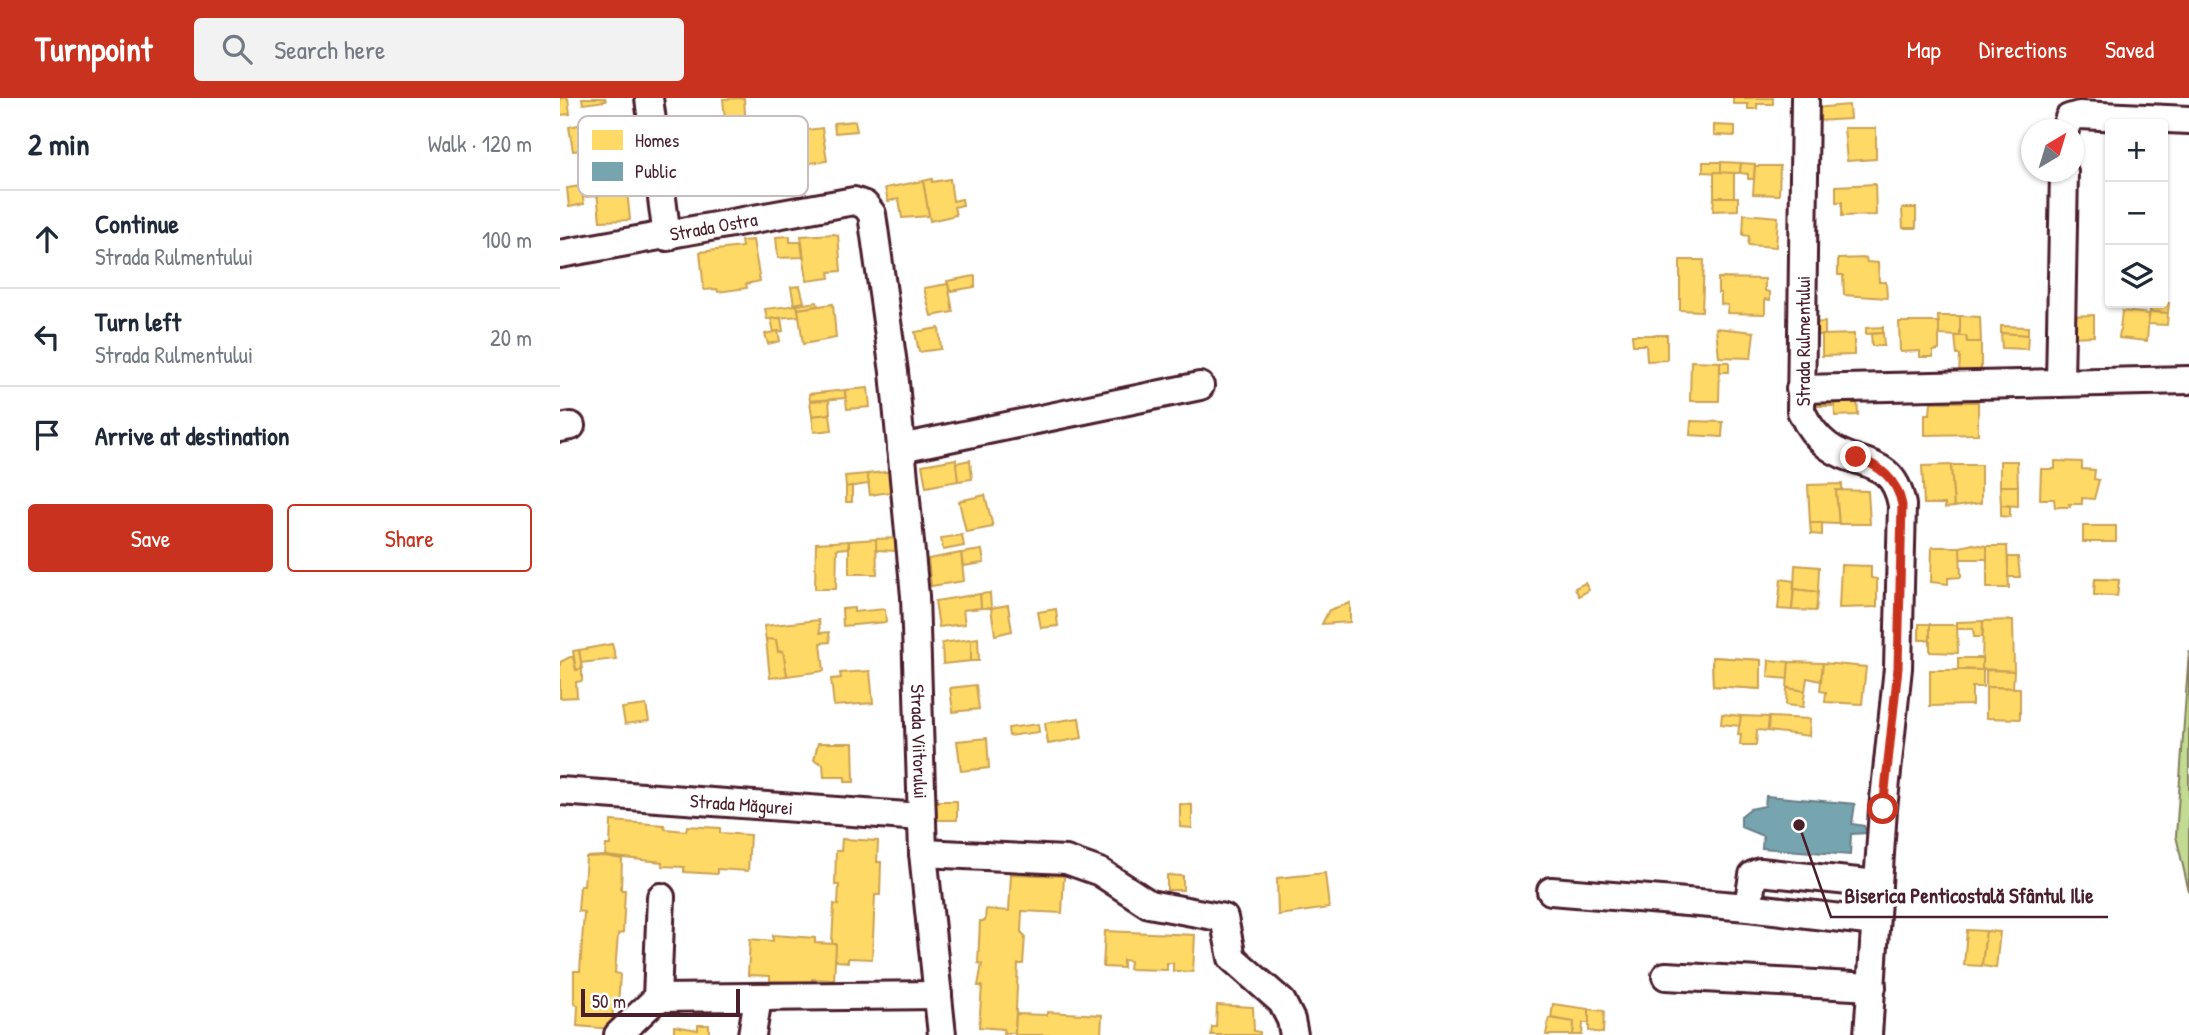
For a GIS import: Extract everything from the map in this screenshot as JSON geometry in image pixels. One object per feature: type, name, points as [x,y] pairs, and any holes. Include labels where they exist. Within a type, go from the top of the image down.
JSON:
[{"type":"street","points":[[649,98],[651,116]]},
{"type":"street","name":"Strada Rulmentului","points":[[1805,98],[1801,411],[1815,434],[1828,446],[1865,460],[1888,474],[1896,484],[1902,505],[1898,668],[1878,884],[1868,1035]]},
{"type":"street","points":[[2069,119],[2079,115],[2189,120]]},
{"type":"street","points":[[2060,383],[2064,182]]},
{"type":"street","points":[[662,196],[667,237]]},
{"type":"street","name":"Strada Ostra","points":[[560,254],[667,237],[854,201],[865,205]]},
{"type":"street","name":"Strada Viitorului","points":[[865,205],[872,214],[901,448],[915,596],[923,853],[942,1035]]},
{"type":"street","points":[[1800,389],[2189,380]]},
{"type":"street","points":[[901,448],[1200,386]]},
{"type":"street","name":"Strada Măgurei","points":[[560,791],[922,817]]},
{"type":"street","points":[[923,853],[1066,860],[1100,872],[1149,904],[1224,918],[1232,958],[1282,1002],[1291,1020],[1294,1035]]},
{"type":"street","points":[[1748,907],[1752,875],[1760,872],[1878,884]]},
{"type":"street","points":[[1551,891],[1748,907],[1875,922]]},
{"type":"street","points":[[657,998],[661,897]]},
{"type":"street","points":[[1666,976],[1872,987]]},
{"type":"street","points":[[618,1035],[657,998],[939,995]]},
{"type":"street","points":[[752,1035],[758,997]]},
{"type":"green space","points":[[2189,651],[2189,892],[2176,836]]},
{"type":"building: Homes","points":[[560,98],[568,98],[570,114],[560,115]]},
{"type":"building: Homes","points":[[582,98],[605,98],[606,101],[583,104]]},
{"type":"building: Homes","points":[[744,98],[745,116],[725,116],[723,99]]},
{"type":"building: Homes","points":[[1733,98],[1773,98],[1773,104],[1757,104],[1757,109],[1748,109],[1748,104],[1733,104]]},
{"type":"building: Homes","points":[[1849,105],[1850,119],[1815,121],[1813,108]]},
{"type":"building: Homes","points":[[855,121],[857,131],[835,133],[834,123]]},
{"type":"building: Homes","points":[[578,125],[578,151],[573,151],[569,127]]},
{"type":"building: Homes","points":[[1714,125],[1735,126],[1735,136],[1714,135]]},
{"type":"building: Homes","points":[[822,128],[827,161],[808,163],[808,130]]},
{"type":"building: Homes","points":[[1844,128],[1876,128],[1876,159],[1847,161]]},
{"type":"building: Homes","points":[[1703,162],[1721,162],[1721,173],[1703,172]]},
{"type":"building: Homes","points":[[1721,162],[1741,163],[1740,173],[1721,173]]},
{"type":"building: Homes","points":[[1741,163],[1755,164],[1754,179],[1748,179],[1748,174],[1740,173]]},
{"type":"building: Homes","points":[[1755,166],[1780,166],[1779,195],[1753,194]]},
{"type":"building: Homes","points":[[1714,172],[1734,173],[1734,197],[1714,197]]},
{"type":"building: Homes","points":[[932,179],[932,182],[950,179],[953,201],[962,199],[963,205],[954,207],[956,215],[930,221],[923,181]]},
{"type":"building: Homes","points":[[923,181],[929,216],[902,218],[899,199],[888,201],[885,188]]},
{"type":"building: Homes","points":[[1875,184],[1876,215],[1842,216],[1842,202],[1836,202],[1836,186]]},
{"type":"building: Homes","points":[[578,186],[578,196],[583,196],[584,204],[569,207],[567,188]]},
{"type":"building: Homes","points":[[597,196],[628,196],[630,220],[600,221]]},
{"type":"building: Homes","points":[[1714,197],[1738,197],[1738,210],[1713,211]]},
{"type":"building: Homes","points":[[1902,208],[1916,208],[1916,228],[1903,228]]},
{"type":"building: Homes","points":[[1744,214],[1778,217],[1776,247],[1748,245],[1749,236],[1743,235]]},
{"type":"building: Homes","points":[[838,235],[841,271],[829,272],[830,278],[807,281],[801,236]]},
{"type":"building: Homes","points":[[790,236],[790,242],[801,242],[803,257],[778,258],[776,237]]},
{"type":"building: Homes","points":[[753,240],[760,281],[746,284],[747,288],[718,292],[717,289],[704,290],[700,252],[742,247],[741,241]]},
{"type":"building: Homes","points":[[1866,258],[1867,262],[1878,263],[1879,282],[1886,282],[1887,298],[1844,295],[1843,275],[1838,275],[1838,259]]},
{"type":"building: Homes","points":[[1680,260],[1704,260],[1702,311],[1680,310]]},
{"type":"building: Homes","points":[[975,276],[975,287],[950,291],[947,281]]},
{"type":"building: Homes","points":[[1718,278],[1765,279],[1765,291],[1770,292],[1770,300],[1765,299],[1765,314],[1727,313],[1728,305],[1721,304],[1721,293],[1718,293]]},
{"type":"building: Homes","points":[[948,284],[953,312],[931,316],[924,288]]},
{"type":"building: Homes","points":[[800,286],[804,302],[794,304],[791,287]]},
{"type":"building: Homes","points":[[817,302],[818,306],[798,309],[797,305]]},
{"type":"building: Homes","points":[[2169,303],[2168,313],[2150,312],[2150,308],[2168,308]]},
{"type":"building: Homes","points":[[833,304],[836,338],[803,344],[798,309]]},
{"type":"building: Homes","points":[[797,305],[799,316],[767,319],[765,309]]},
{"type":"building: Homes","points":[[2122,311],[2149,314],[2147,341],[2119,338]]},
{"type":"building: Homes","points":[[2150,312],[2168,313],[2167,325],[2148,324]]},
{"type":"building: Homes","points":[[2094,315],[2094,336],[2068,337],[2068,316]]},
{"type":"building: Homes","points":[[1938,316],[1960,316],[1960,336],[1939,335]]},
{"type":"building: Homes","points":[[1960,316],[1980,317],[1981,342],[1967,342],[1966,336],[1960,336]]},
{"type":"building: Homes","points":[[781,318],[783,331],[774,332],[771,319]]},
{"type":"building: Homes","points":[[1825,322],[1825,335],[1809,335],[1809,323]]},
{"type":"building: Homes","points":[[1899,322],[1939,322],[1939,350],[1933,351],[1933,357],[1920,357],[1920,351],[1900,352]]},
{"type":"building: Homes","points":[[2001,326],[2028,327],[2028,335],[2001,333]]},
{"type":"building: Homes","points":[[1883,327],[1883,333],[1866,334],[1866,328]]},
{"type":"building: Homes","points":[[939,328],[941,349],[919,352],[915,332]]},
{"type":"building: Homes","points":[[1716,328],[1754,332],[1751,358],[1719,357]]},
{"type":"building: Homes","points":[[778,331],[780,341],[768,344],[765,334]]},
{"type":"building: Homes","points":[[1883,333],[1884,346],[1872,346],[1871,334]]},
{"type":"building: Homes","points":[[2001,333],[2028,335],[2027,349],[2002,348]]},
{"type":"building: Homes","points":[[1854,334],[1854,355],[1822,356],[1822,335]]},
{"type":"building: Homes","points":[[1632,335],[1667,335],[1667,360],[1647,361],[1646,345],[1633,345]]},
{"type":"building: Homes","points":[[1955,336],[1966,336],[1967,342],[1981,342],[1981,375],[1959,376],[1960,355],[1957,355]]},
{"type":"building: Homes","points":[[1691,361],[1720,362],[1719,401],[1690,401]]},
{"type":"building: Homes","points":[[1720,362],[1729,362],[1729,372],[1720,372]]},
{"type":"building: Homes","points":[[868,388],[870,407],[847,409],[845,390]]},
{"type":"building: Homes","points":[[845,390],[845,398],[810,401],[809,394]]},
{"type":"building: Homes","points":[[1857,398],[1858,415],[1835,416],[1834,399]]},
{"type":"building: Homes","points":[[1809,399],[1834,399],[1834,406],[1810,406]]},
{"type":"building: Homes","points":[[829,400],[830,414],[812,416],[810,401]]},
{"type":"building: Homes","points":[[1931,402],[1978,402],[1978,434],[1925,435],[1925,414],[1930,414]]},
{"type":"building: Homes","points":[[830,414],[832,430],[814,432],[812,416]]},
{"type":"building: Homes","points":[[1691,421],[1723,422],[1722,437],[1690,435]]},
{"type":"building: Homes","points":[[956,459],[958,481],[926,487],[922,465]]},
{"type":"building: Homes","points":[[970,460],[972,479],[958,481],[956,463]]},
{"type":"building: Homes","points":[[2000,461],[2017,461],[2018,486],[2000,486]]},
{"type":"building: Homes","points":[[2055,461],[2082,462],[2082,469],[2095,470],[2094,479],[2099,480],[2094,499],[2082,498],[2082,504],[2055,507],[2054,499],[2040,499],[2041,469],[2055,469]]},
{"type":"building: Homes","points":[[1951,465],[1954,507],[1924,504],[1922,466]]},
{"type":"building: Homes","points":[[1951,465],[1981,465],[1981,503],[1954,507]]},
{"type":"building: Homes","points":[[893,471],[896,491],[870,495],[867,474]]},
{"type":"building: Homes","points":[[867,474],[869,484],[846,487],[845,476]]},
{"type":"building: Homes","points":[[1842,484],[1842,490],[1836,490],[1839,524],[1810,523],[1808,485]]},
{"type":"building: Homes","points":[[852,486],[852,502],[846,502],[846,487]]},
{"type":"building: Homes","points":[[2000,486],[2018,486],[2018,506],[2001,505]]},
{"type":"building: Homes","points":[[1836,490],[1868,491],[1870,524],[1839,524]]},
{"type":"building: Homes","points":[[985,495],[993,527],[966,532],[959,501]]},
{"type":"building: Homes","points":[[2001,505],[2010,506],[2010,517],[2001,516]]},
{"type":"building: Homes","points":[[1810,523],[1822,523],[1822,535],[1811,534]]},
{"type":"building: Homes","points":[[2083,526],[2116,526],[2116,542],[2083,542]]},
{"type":"building: Homes","points":[[962,535],[964,546],[943,550],[941,538]]},
{"type":"building: Homes","points":[[897,538],[897,551],[876,550],[876,539]]},
{"type":"building: Homes","points":[[876,539],[877,574],[849,574],[849,541]]},
{"type":"building: Homes","points":[[849,541],[848,548],[837,549],[836,589],[815,589],[816,543]]},
{"type":"building: Homes","points":[[1973,544],[1987,546],[1987,559],[1960,559],[1960,547]]},
{"type":"building: Homes","points":[[1987,546],[2007,546],[2009,588],[1987,588]]},
{"type":"building: Homes","points":[[1932,547],[1960,547],[1961,577],[1948,578],[1948,584],[1931,582]]},
{"type":"building: Homes","points":[[982,550],[984,563],[963,566],[961,553]]},
{"type":"building: Homes","points":[[961,553],[964,581],[931,586],[928,559]]},
{"type":"building: Homes","points":[[2008,557],[2018,557],[2020,577],[2008,577]]},
{"type":"building: Homes","points":[[1795,565],[1819,567],[1818,592],[1794,589]]},
{"type":"building: Homes","points":[[1841,565],[1871,566],[1871,578],[1877,579],[1877,607],[1839,608]]},
{"type":"building: Homes","points":[[1781,579],[1794,581],[1792,610],[1778,609]]},
{"type":"building: Homes","points":[[2095,579],[2119,580],[2117,596],[2094,595]]},
{"type":"building: Homes","points":[[2095,579],[2119,580],[2117,596],[2094,595]]},
{"type":"building: Homes","points":[[1585,583],[1589,590],[1579,596],[1575,588]]},
{"type":"building: Homes","points":[[1794,589],[1818,592],[1816,611],[1792,610]]},
{"type":"building: Homes","points":[[990,593],[991,608],[981,608],[980,594]]},
{"type":"building: Homes","points":[[980,594],[981,608],[963,610],[965,624],[939,627],[935,601]]},
{"type":"building: Homes","points":[[1350,603],[1350,622],[1322,624],[1329,610]]},
{"type":"building: Homes","points":[[1008,605],[1012,631],[995,635],[991,608]]},
{"type":"building: Homes","points":[[854,608],[854,612],[885,609],[886,622],[843,626],[842,609]]},
{"type":"building: Homes","points":[[1056,609],[1058,626],[1041,628],[1038,612]]},
{"type":"building: Homes","points":[[819,620],[820,633],[829,632],[830,642],[821,643],[824,671],[787,676],[783,651],[778,652],[776,640],[766,641],[764,626]]},
{"type":"building: Homes","points":[[2013,620],[2014,671],[1982,669],[1983,621]]},
{"type":"building: Homes","points":[[1983,621],[1982,637],[1974,637],[1973,629],[1957,629],[1957,622]]},
{"type":"building: Homes","points":[[1919,624],[1930,624],[1930,640],[1919,640]]},
{"type":"building: Homes","points":[[1930,625],[1957,625],[1958,653],[1930,652]]},
{"type":"building: Homes","points":[[978,638],[979,661],[971,661],[971,639]]},
{"type":"building: Homes","points":[[766,639],[776,640],[778,652],[783,651],[787,676],[770,678]]},
{"type":"building: Homes","points":[[971,639],[971,661],[943,664],[942,643]]},
{"type":"building: Homes","points":[[612,644],[616,659],[581,663],[579,650]]},
{"type":"building: Homes","points":[[579,650],[582,669],[576,670],[573,651]]},
{"type":"building: Homes","points":[[573,657],[576,670],[582,669],[582,681],[576,682],[577,697],[560,698],[560,662]]},
{"type":"building: Homes","points":[[1712,657],[1761,660],[1761,689],[1713,686]]},
{"type":"building: Homes","points":[[1712,657],[1761,660],[1761,689],[1713,686]]},
{"type":"building: Homes","points":[[1958,658],[1982,658],[1982,670],[1958,669]]},
{"type":"building: Homes","points":[[1769,660],[1789,662],[1788,679],[1768,677]]},
{"type":"building: Homes","points":[[1789,662],[1823,663],[1821,681],[1807,678],[1805,691],[1787,688]]},
{"type":"building: Homes","points":[[1823,663],[1866,667],[1862,704],[1825,702],[1826,692],[1820,691]]},
{"type":"building: Homes","points":[[1930,670],[1983,670],[1983,687],[1972,687],[1972,705],[1930,706]]},
{"type":"building: Homes","points":[[1986,670],[2014,671],[2013,688],[1986,687]]},
{"type":"building: Homes","points":[[870,671],[873,703],[834,706],[831,679],[841,678],[840,673]]},
{"type":"building: Homes","points":[[976,685],[979,709],[953,712],[950,688]]},
{"type":"building: Homes","points":[[1986,687],[2020,688],[2020,719],[1986,718]]},
{"type":"building: Homes","points":[[1787,688],[1805,691],[1803,707],[1786,705]]},
{"type":"building: Homes","points":[[646,705],[649,721],[625,724],[622,708]]},
{"type":"building: Homes","points":[[1722,714],[1741,716],[1740,726],[1721,724]]},
{"type":"building: Homes","points":[[1741,716],[1769,717],[1768,731],[1757,730],[1756,745],[1740,745],[1741,734],[1738,734]]},
{"type":"building: Homes","points":[[1769,717],[1810,719],[1809,736],[1768,731]]},
{"type":"building: Homes","points":[[1079,718],[1082,738],[1048,744],[1045,723]]},
{"type":"building: Homes","points":[[1038,724],[1039,732],[1009,736],[1008,728]]},
{"type":"building: Homes","points":[[987,738],[989,768],[961,771],[957,741]]},
{"type":"building: Homes","points":[[818,743],[853,743],[854,782],[845,782],[845,777],[824,777],[823,764],[814,760]]},
{"type":"building: Homes","points":[[934,801],[957,801],[957,820],[934,820]]},
{"type":"building: Homes","points":[[1180,804],[1192,805],[1192,828],[1180,827]]},
{"type":"building: Homes","points":[[611,821],[664,825],[665,829],[686,831],[687,826],[720,828],[720,833],[750,835],[748,871],[717,869],[717,874],[684,872],[684,867],[662,866],[662,862],[605,856],[606,845],[610,845]]},
{"type":"building: Homes","points":[[842,839],[878,841],[877,862],[881,862],[880,895],[875,895],[872,959],[848,958],[848,962],[837,961],[835,958],[836,944],[832,944],[834,904],[838,905],[839,885],[835,885],[836,851],[841,851]]},
{"type":"building: Homes","points":[[586,857],[622,859],[621,890],[625,890],[623,933],[618,934],[615,973],[620,974],[618,1007],[613,1008],[612,1029],[577,1026],[578,1005],[574,1004],[574,971],[580,971],[584,912],[578,911],[580,886],[584,886]]},
{"type":"building: Homes","points":[[1325,873],[1329,908],[1278,915],[1277,878]]},
{"type":"building: Homes","points":[[1011,874],[1064,876],[1062,913],[1022,911],[1021,932],[1025,936],[1023,964],[1018,964],[1015,1033],[1003,1033],[1004,1029],[979,1027],[982,986],[978,986],[982,964],[978,963],[980,921],[985,921],[986,909],[1009,911]]},
{"type":"building: Homes","points":[[1167,875],[1183,876],[1183,890],[1167,890]]},
{"type":"building: Homes","points":[[1967,930],[1986,931],[1982,966],[1964,965]]},
{"type":"building: Homes","points":[[1105,931],[1195,935],[1193,972],[1173,971],[1173,963],[1167,963],[1167,970],[1129,969],[1130,961],[1123,960],[1123,968],[1103,967]]},
{"type":"building: Homes","points":[[1986,931],[2000,932],[1996,968],[1982,966]]},
{"type":"building: Homes","points":[[773,935],[815,938],[815,943],[836,944],[834,980],[812,979],[812,983],[770,981],[770,976],[748,975],[750,939],[773,941]]},
{"type":"building: Homes","points":[[1553,1004],[1589,1009],[1589,1023],[1583,1023],[1582,1035],[1573,1035],[1574,1022],[1551,1018]]},
{"type":"building: Homes","points":[[1217,1005],[1253,1007],[1254,1031],[1260,1032],[1260,1035],[1211,1035],[1212,1027],[1216,1027]]},
{"type":"building: Homes","points":[[1589,1009],[1604,1011],[1603,1033],[1589,1031]]},
{"type":"building: Homes","points":[[1047,1012],[1102,1015],[1101,1035],[1015,1035],[1016,1014],[1047,1015]]},
{"type":"building: Homes","points":[[1549,1018],[1574,1022],[1573,1035],[1546,1035]]},
{"type":"building: Homes","points":[[698,1025],[709,1025],[709,1035],[674,1035],[674,1026],[698,1030]]},
{"type":"building: Public","points":[[1766,796],[1855,804],[1852,824],[1864,826],[1867,833],[1851,834],[1850,855],[1762,848],[1763,836],[1741,827],[1741,816],[1750,809],[1765,806]]},
{"type":"place","name":"Biserica Penticostală Sfântul Ilie","points":[[1799,825]]},
{"type":"route","points":[[1856,457],[1888,474],[1896,484],[1902,505],[1898,668],[1883,809]]}]
